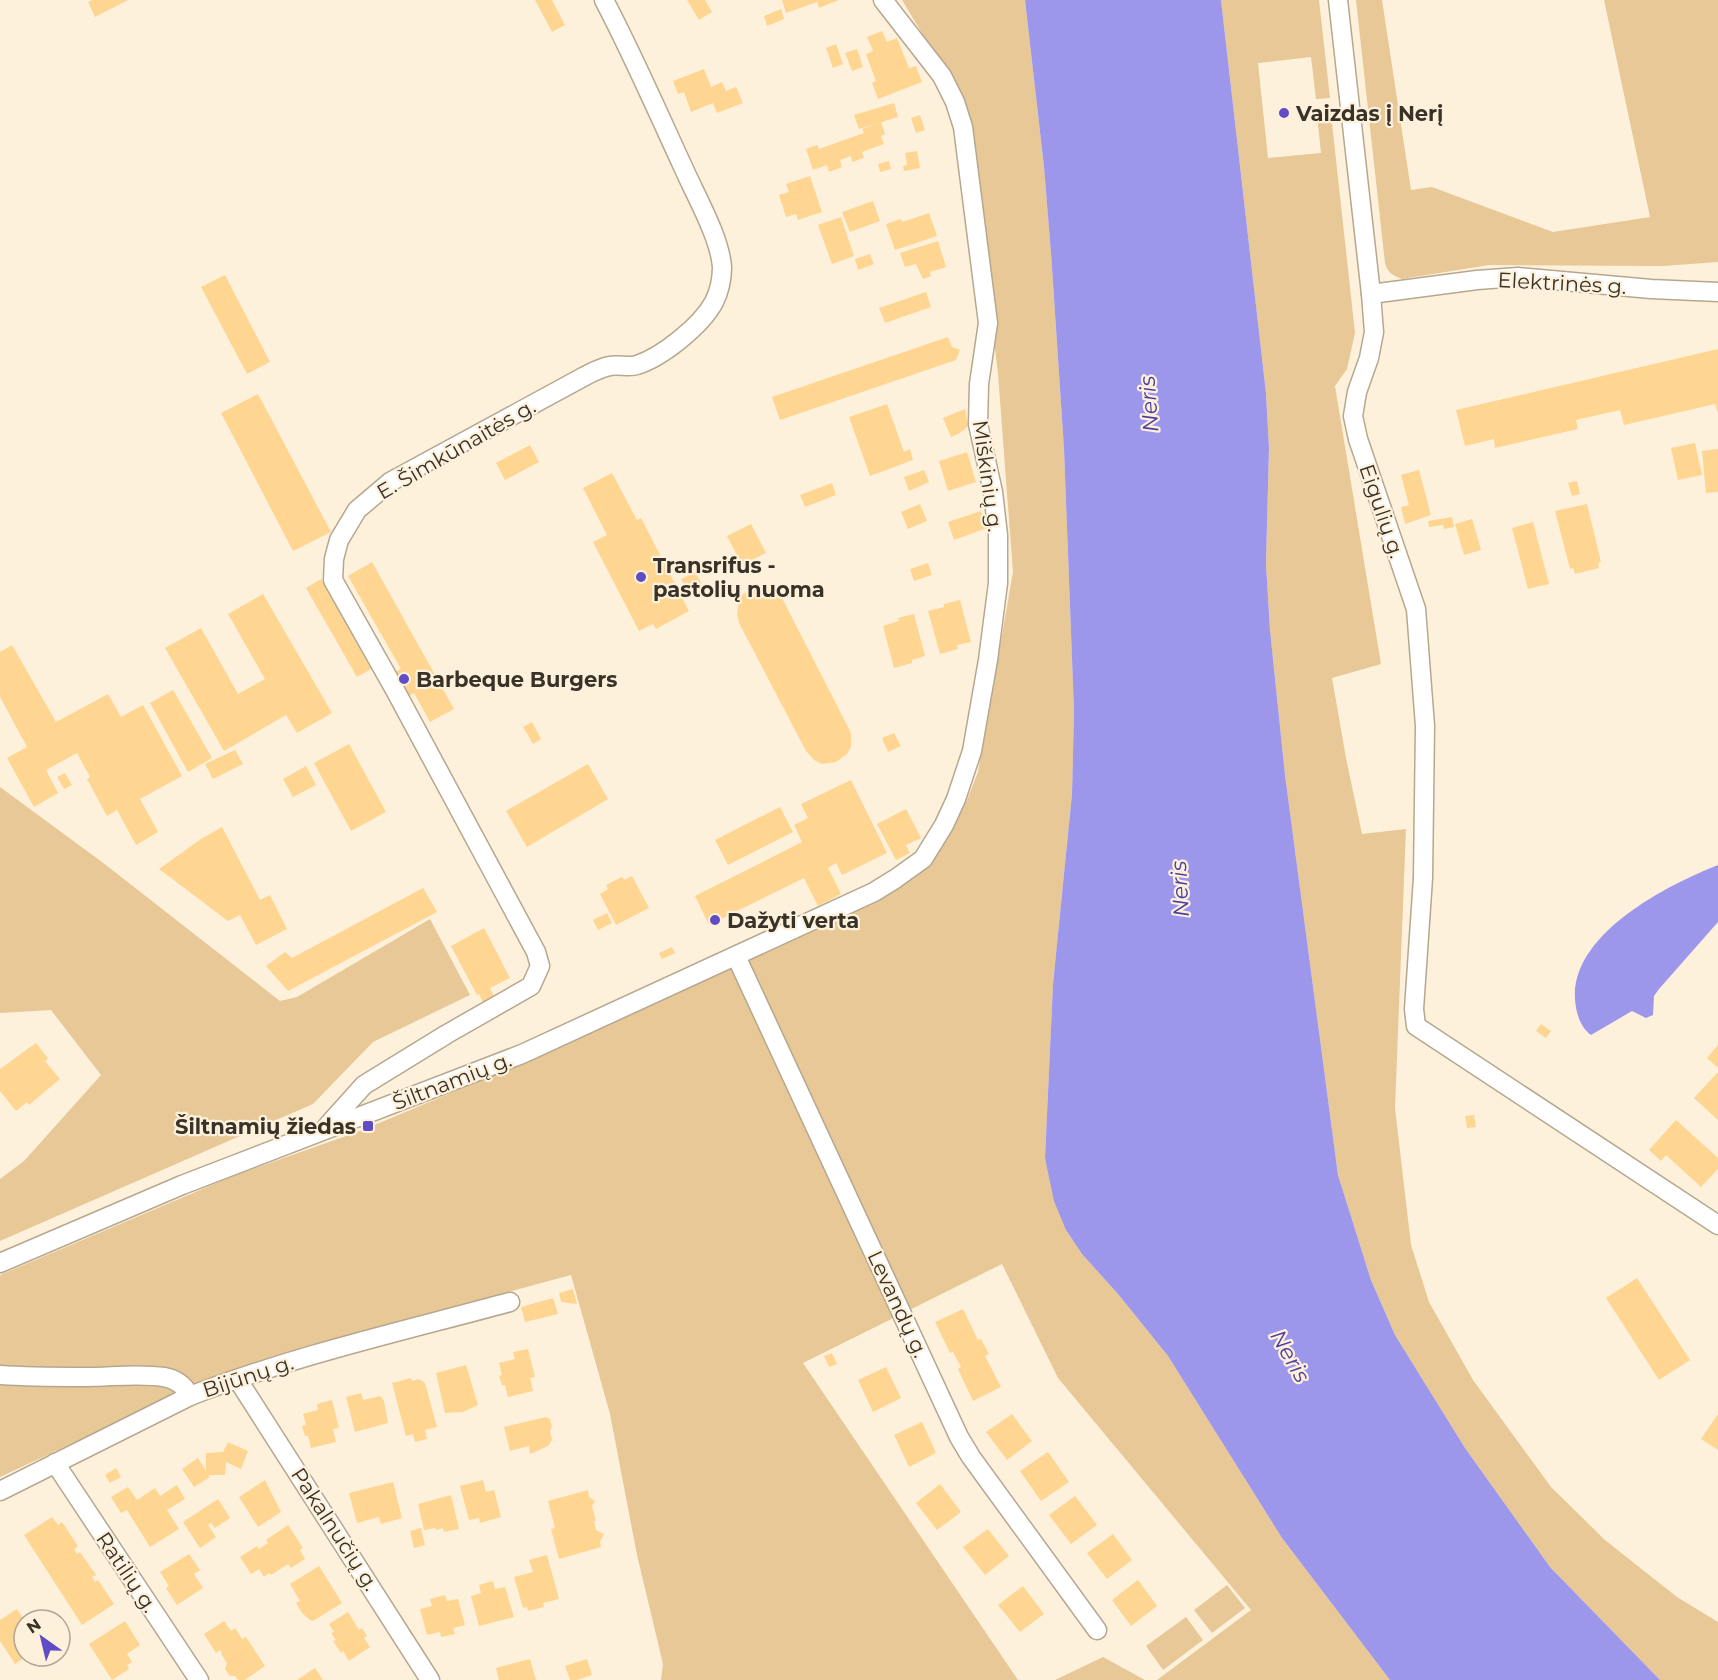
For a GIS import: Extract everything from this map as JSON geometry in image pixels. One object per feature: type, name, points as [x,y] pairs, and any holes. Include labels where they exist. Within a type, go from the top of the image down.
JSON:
[{"type":"street","name":"E. Šimkūnaitės g.","points":[[324,1129],[364,1085],[531,986],[540,966],[536,952],[450,790],[333,580],[334,559],[339,540],[357,510],[390,482],[585,376],[609,366],[636,366],[661,353],[682,338],[703,317],[714,303],[720,286],[722,267],[704,212],[604,0]]},
{"type":"street","name":"Miškinių g.","points":[[883,0],[942,76],[955,102],[963,127],[988,323],[979,384],[978,424],[993,492],[998,535],[998,583],[988,660],[972,751],[956,799],[944,825],[923,859],[895,879]]},
{"type":"street","name":"Eigulių g.","points":[[1338,0],[1374,332],[1369,358],[1356,392],[1353,416],[1358,439],[1416,609],[1425,726],[1423,878],[1414,1009],[1416,1026],[1718,1225]]},
{"type":"street","name":"Elektrinės g.","points":[[1371,294],[1518,277],[1662,290],[1718,292]]},
{"type":"street","name":"Šiltnamių g.","points":[[0,1263],[182,1185],[522,1054],[874,892],[895,879]]},
{"type":"street","name":"Levandų g.","points":[[736,956],[959,1437],[1097,1630]]},
{"type":"street","name":"Bijūnų g.","points":[[0,1491],[190,1396],[323,1352],[510,1302]]},
{"type":"street","points":[[0,1375],[165,1377],[177,1381],[190,1396]]},
{"type":"street","name":"Pakalnučių g.","points":[[238,1380],[430,1680]]},
{"type":"street","name":"Ratilių g.","points":[[55,1463],[199,1680]]},
{"type":"shaded area","points":[[902,0],[1025,0],[1044,167],[1051,253],[1064,449],[1074,711],[1072,794],[1053,984],[1045,1158],[1066,1230],[1082,1254],[1168,1356],[1282,1538],[1390,1680],[1157,1680],[1251,1610],[1058,1378],[1002,1264],[803,1363],[1018,1680],[661,1680],[663,1664],[637,1555],[610,1414],[571,1275],[254,1363],[213,1378],[0,1477],[0,1275],[233,1176],[360,1131],[518,1065],[832,921],[879,896],[954,823],[967,800],[978,772],[1013,572],[998,374],[967,108]]},
{"type":"shaded area","points":[[1221,0],[1319,0],[1330,98],[1316,99],[1311,57],[1258,63],[1268,158],[1321,153],[1317,115],[1331,114],[1355,333],[1347,369],[1335,386],[1381,664],[1332,678],[1362,834],[1406,829],[1395,1108],[1411,1245],[1429,1302],[1473,1380],[1551,1487],[1605,1540],[1677,1597],[1718,1622],[1718,1680],[1660,1680],[1550,1567],[1465,1448],[1395,1335],[1371,1280],[1338,1175],[1285,775],[1270,630],[1266,564],[1269,448],[1266,393]]},
{"type":"shaded area","points":[[1356,0],[1382,0],[1411,190],[1432,187],[1553,232],[1650,217],[1604,0],[1718,0],[1718,262],[1663,266],[1489,265],[1402,279],[1393,275],[1385,263]]},
{"type":"shaded area","points":[[0,787],[102,862],[280,1001],[297,997],[430,919],[470,995],[373,1042],[313,1104],[0,1241],[0,1179],[24,1161],[101,1075],[51,1010],[0,1013]]},
{"type":"shaded area","points":[[1227,1585],[1245,1608],[1212,1633],[1194,1610]]},
{"type":"shaded area","points":[[1186,1617],[1203,1640],[1163,1670],[1146,1646]]},
{"type":"shaded area","points":[[1103,1657],[1145,1680],[1055,1680]]},
{"type":"water","name":"Neris","points":[[1025,0],[1221,0],[1266,393],[1269,448],[1266,564],[1270,630],[1285,775],[1338,1175],[1371,1280],[1395,1335],[1465,1448],[1550,1567],[1660,1680],[1390,1680],[1282,1538],[1168,1356],[1082,1254],[1066,1230],[1054,1201],[1045,1158],[1053,984],[1072,794],[1074,711],[1064,449],[1051,253],[1044,167]]},
{"type":"water","points":[[1718,865],[1718,922],[1654,996],[1653,1015],[1646,1018],[1632,1011],[1591,1035],[1579,1019],[1575,999],[1578,975],[1588,953],[1605,933],[1649,899]]},
{"type":"building","points":[[128,0],[95,17],[88,2]]},
{"type":"building","points":[[535,0],[552,0],[565,25],[552,32]]},
{"type":"building","points":[[687,0],[705,0],[712,12],[699,20]]},
{"type":"building","points":[[782,0],[839,0],[819,8],[817,2],[786,13]]},
{"type":"building","points":[[781,9],[784,19],[767,26],[764,16]]},
{"type":"building","points":[[882,31],[887,42],[897,38],[909,68],[916,66],[922,82],[878,99],[872,83],[876,81],[866,54],[873,51],[867,37]]},
{"type":"building","points":[[836,44],[843,64],[833,68],[826,48]]},
{"type":"building","points":[[857,49],[863,67],[852,71],[845,53]]},
{"type":"building","points":[[704,69],[711,87],[722,82],[726,91],[736,87],[743,103],[717,113],[713,103],[691,112],[684,92],[678,94],[673,81]]},
{"type":"building","points":[[894,103],[898,117],[859,129],[854,115]]},
{"type":"building","points":[[920,115],[925,130],[916,133],[911,118]]},
{"type":"building","points":[[881,122],[885,134],[881,136],[884,144],[862,152],[864,158],[852,162],[851,156],[840,160],[842,167],[829,172],[827,165],[813,170],[806,149],[817,145],[819,149],[864,133],[862,129]]},
{"type":"building","points":[[917,151],[920,168],[904,171],[903,166],[907,165],[905,153]]},
{"type":"building","points":[[889,161],[891,169],[880,172],[878,164]]},
{"type":"building","points":[[810,176],[822,212],[798,220],[796,214],[786,217],[779,195],[789,192],[786,184]]},
{"type":"building","points":[[873,201],[880,221],[850,232],[842,212]]},
{"type":"building","points":[[929,213],[937,236],[895,250],[886,224],[901,219],[902,222]]},
{"type":"building","points":[[841,217],[854,256],[832,264],[818,225]]},
{"type":"building","points":[[938,241],[946,267],[930,272],[931,276],[923,279],[916,264],[905,267],[900,253]]},
{"type":"building","points":[[870,254],[874,264],[858,270],[855,259]]},
{"type":"building","points":[[225,275],[270,362],[247,374],[201,287]]},
{"type":"building","points":[[926,292],[931,307],[885,323],[879,308]]},
{"type":"building","points":[[948,337],[952,347],[960,350],[956,360],[780,420],[772,397]]},
{"type":"building","points":[[1718,349],[1718,414],[1715,404],[1624,425],[1620,410],[1576,420],[1578,429],[1495,448],[1494,439],[1465,446],[1456,410]]},
{"type":"building","points":[[258,394],[331,532],[293,551],[221,413]]},
{"type":"building","points":[[887,404],[904,452],[910,449],[913,460],[870,476],[849,417]]},
{"type":"building","points":[[965,409],[968,426],[951,437],[943,418]]},
{"type":"building","points":[[1695,443],[1702,475],[1678,480],[1671,448]]},
{"type":"building","points":[[530,445],[539,462],[505,480],[496,463]]},
{"type":"building","points":[[1718,449],[1718,492],[1706,493],[1702,451]]},
{"type":"building","points":[[967,452],[976,482],[948,491],[939,461]]},
{"type":"building","points":[[924,470],[929,482],[909,491],[904,477]]},
{"type":"building","points":[[1419,470],[1431,515],[1405,524],[1401,507],[1409,505],[1401,475]]},
{"type":"building","name":"Transrifus - pastolių nuoma","points":[[612,473],[637,520],[641,518],[689,611],[656,629],[653,624],[639,631],[593,542],[607,535],[583,488]]},
{"type":"building","points":[[1577,481],[1580,494],[1572,496],[1568,483]]},
{"type":"building","points":[[832,483],[836,495],[805,507],[800,495]]},
{"type":"building","points":[[920,504],[927,521],[908,529],[901,512]]},
{"type":"building","points":[[1587,504],[1601,562],[1598,563],[1599,568],[1575,574],[1573,568],[1570,569],[1555,511]]},
{"type":"building","points":[[981,511],[987,528],[954,540],[948,522]]},
{"type":"building","points":[[1452,517],[1454,527],[1444,529],[1443,525],[1429,527],[1428,521]]},
{"type":"building","points":[[1472,519],[1481,550],[1464,555],[1455,524]]},
{"type":"building","points":[[1533,522],[1549,584],[1528,589],[1512,528]]},
{"type":"building","points":[[751,524],[766,553],[742,565],[727,536]]},
{"type":"building","points":[[372,562],[454,709],[430,722],[414,693],[409,696],[395,672],[401,669],[348,576]]},
{"type":"building","points":[[928,563],[932,575],[914,581],[910,569]]},
{"type":"building","points":[[695,572],[702,584],[688,591],[681,579]]},
{"type":"building","points":[[321,579],[371,669],[357,677],[306,588]]},
{"type":"building","points":[[758,587],[771,589],[783,600],[849,729],[851,747],[847,754],[836,762],[822,764],[814,760],[806,751],[739,623],[737,614],[739,601],[743,594]]},
{"type":"building","points":[[263,594],[332,713],[297,733],[286,715],[224,751],[165,648],[201,628],[238,694],[265,679],[228,614]]},
{"type":"building","points":[[960,600],[971,642],[957,645],[958,649],[940,654],[928,611]]},
{"type":"building","points":[[914,614],[925,656],[912,660],[912,663],[894,668],[883,626],[899,621],[898,618]]},
{"type":"building","points":[[12,645],[56,722],[108,694],[121,717],[143,705],[182,776],[140,799],[158,832],[136,845],[117,810],[107,816],[87,779],[90,777],[77,753],[46,770],[58,793],[34,807],[7,758],[27,747],[0,697],[0,652]]},
{"type":"building","points":[[173,690],[212,758],[188,772],[150,703]]},
{"type":"building","points":[[532,722],[541,739],[533,744],[523,727]]},
{"type":"building","points":[[894,733],[901,746],[888,752],[882,738]]},
{"type":"building","points":[[349,744],[386,812],[351,831],[314,763]]},
{"type":"building","points":[[235,750],[243,764],[213,779],[205,764]]},
{"type":"building","points":[[588,764],[608,799],[527,847],[506,811]]},
{"type":"building","points":[[306,766],[316,785],[293,797],[283,779]]},
{"type":"building","points":[[65,773],[72,785],[64,789],[57,777]]},
{"type":"building","points":[[851,780],[887,853],[842,875],[836,863],[828,868],[841,894],[818,906],[804,878],[709,925],[695,896],[802,842],[794,825],[808,818],[801,804]]},
{"type":"building","points":[[780,807],[793,832],[728,865],[715,840]]},
{"type":"building","points":[[906,809],[921,838],[906,845],[910,853],[896,860],[877,824]]},
{"type":"building","points":[[222,827],[260,900],[270,895],[287,929],[256,945],[240,915],[228,921],[159,869]]},
{"type":"building","points":[[632,876],[649,908],[616,925],[600,894],[608,889],[606,885],[622,877],[624,880]]},
{"type":"building","points":[[423,888],[437,912],[288,991],[266,966],[285,952],[292,958]]},
{"type":"building","points":[[607,913],[612,923],[598,930],[593,920]]},
{"type":"building","points":[[484,928],[510,978],[490,988],[494,996],[483,1002],[451,946]]},
{"type":"building","points":[[672,947],[675,953],[662,959],[659,953]]},
{"type":"building","points":[[1541,1024],[1551,1031],[1546,1038],[1536,1031]]},
{"type":"building","points":[[36,1043],[48,1058],[45,1061],[60,1079],[29,1105],[27,1102],[16,1111],[0,1091],[0,1069]]},
{"type":"building","points":[[1718,1045],[1718,1068],[1707,1058]]},
{"type":"building","points":[[1718,1072],[1718,1120],[1694,1098]]},
{"type":"building","points":[[1474,1115],[1476,1127],[1467,1128],[1465,1116]]},
{"type":"building","points":[[1676,1120],[1718,1158],[1718,1169],[1701,1187],[1666,1155],[1661,1161],[1649,1150]]},
{"type":"building","points":[[1637,1278],[1690,1360],[1659,1380],[1606,1298]]},
{"type":"building","points":[[573,1289],[577,1304],[561,1302],[559,1293]]},
{"type":"building","points":[[553,1298],[558,1314],[525,1322],[521,1307]]},
{"type":"building","points":[[963,1309],[978,1340],[981,1339],[989,1354],[985,1356],[1001,1387],[973,1401],[958,1369],[961,1367],[953,1352],[950,1353],[935,1322]]},
{"type":"building","points":[[528,1349],[535,1377],[530,1378],[533,1391],[508,1397],[505,1385],[502,1385],[499,1376],[502,1375],[499,1363],[515,1359],[513,1352]]},
{"type":"building","points":[[832,1353],[837,1364],[829,1367],[824,1356]]},
{"type":"building","points":[[466,1365],[478,1405],[463,1412],[445,1413],[436,1373]]},
{"type":"building","points":[[886,1367],[901,1398],[873,1412],[858,1380]]},
{"type":"building","points":[[411,1378],[412,1381],[419,1379],[425,1383],[437,1427],[425,1430],[427,1439],[415,1442],[413,1434],[406,1436],[392,1383]]},
{"type":"building","points":[[361,1393],[363,1400],[380,1396],[384,1401],[388,1423],[355,1432],[346,1397]]},
{"type":"building","points":[[332,1400],[339,1428],[333,1429],[336,1442],[311,1448],[302,1426],[306,1425],[303,1414],[318,1410],[317,1404]]},
{"type":"building","points":[[1012,1414],[1032,1441],[1007,1460],[986,1432]]},
{"type":"building","points":[[1718,1414],[1718,1450],[1701,1439]]},
{"type":"building","points":[[546,1417],[550,1419],[552,1427],[550,1431],[552,1440],[548,1446],[530,1454],[529,1446],[510,1451],[504,1427]]},
{"type":"building","points":[[922,1422],[936,1453],[909,1467],[894,1435]]},
{"type":"building","points":[[228,1442],[248,1451],[241,1469],[226,1462],[225,1475],[208,1475],[210,1477],[194,1487],[182,1469],[198,1458],[206,1471],[206,1453],[223,1452]]},
{"type":"building","points":[[1048,1452],[1069,1482],[1041,1501],[1020,1471]]},
{"type":"building","points":[[116,1468],[121,1477],[110,1483],[105,1475]]},
{"type":"building","points":[[265,1480],[281,1512],[258,1527],[239,1497]]},
{"type":"building","points":[[483,1480],[486,1492],[494,1490],[501,1517],[480,1523],[479,1518],[469,1520],[460,1486]]},
{"type":"building","points":[[393,1482],[402,1518],[381,1524],[379,1517],[357,1523],[349,1493]]},
{"type":"building","points":[[940,1484],[961,1512],[937,1530],[916,1503]]},
{"type":"building","points":[[177,1485],[185,1499],[167,1510],[179,1529],[150,1547],[127,1510],[121,1513],[111,1497],[128,1487],[137,1500],[155,1488],[160,1496]]},
{"type":"building","points":[[588,1490],[589,1497],[595,1501],[592,1506],[596,1530],[604,1534],[600,1542],[601,1547],[559,1559],[551,1529],[555,1528],[548,1501]]},
{"type":"building","points":[[451,1495],[459,1529],[444,1532],[443,1528],[424,1530],[418,1504]]},
{"type":"building","points":[[1075,1496],[1097,1525],[1071,1544],[1049,1515]]},
{"type":"building","points":[[218,1499],[230,1518],[215,1528],[211,1523],[208,1525],[216,1537],[200,1548],[183,1522]]},
{"type":"building","points":[[52,1517],[58,1525],[62,1522],[78,1546],[74,1549],[77,1554],[80,1552],[96,1575],[92,1577],[95,1582],[98,1580],[114,1604],[82,1625],[24,1535]]},
{"type":"building","points":[[288,1525],[303,1548],[300,1550],[305,1559],[291,1568],[288,1564],[264,1577],[259,1569],[251,1574],[240,1557],[257,1546],[259,1549],[268,1543],[266,1540]]},
{"type":"building","points":[[421,1528],[425,1545],[414,1548],[410,1531]]},
{"type":"building","points":[[988,1529],[1009,1556],[985,1575],[963,1547]]},
{"type":"building","points":[[1113,1534],[1132,1560],[1107,1579],[1087,1553]]},
{"type":"building","points":[[189,1554],[200,1570],[194,1574],[203,1588],[177,1605],[166,1588],[169,1586],[160,1572]]},
{"type":"building","points":[[547,1555],[559,1599],[543,1603],[544,1607],[528,1611],[527,1607],[523,1608],[514,1577],[533,1572],[529,1560]]},
{"type":"building","points":[[319,1566],[342,1603],[313,1621],[302,1613],[296,1603],[300,1601],[290,1584]]},
{"type":"building","points":[[1138,1580],[1157,1606],[1131,1626],[1112,1600]]},
{"type":"building","points":[[493,1581],[495,1589],[505,1587],[514,1617],[479,1626],[471,1596],[481,1593],[479,1585]]},
{"type":"building","points":[[1023,1586],[1044,1614],[1020,1632],[998,1605]]},
{"type":"building","points":[[445,1595],[447,1601],[458,1599],[465,1625],[453,1628],[455,1634],[441,1637],[440,1632],[427,1635],[420,1609],[432,1606],[430,1599]]},
{"type":"building","points":[[12,1612],[12,1659],[0,1641],[0,1620]]},
{"type":"building","points":[[348,1612],[359,1630],[362,1628],[367,1636],[364,1638],[370,1647],[349,1661],[333,1641],[336,1640],[329,1624]]},
{"type":"building","points":[[125,1621],[140,1645],[127,1654],[132,1662],[127,1665],[129,1669],[112,1680],[89,1644]]},
{"type":"building","points":[[224,1621],[231,1631],[235,1628],[242,1639],[246,1637],[265,1666],[245,1680],[238,1680],[235,1676],[230,1676],[225,1669],[227,1663],[222,1653],[220,1650],[216,1653],[204,1634]]},
{"type":"building","points":[[530,1659],[536,1680],[499,1680],[496,1668]]},
{"type":"building","points":[[587,1659],[592,1675],[570,1680],[565,1666]]},
{"type":"building","points":[[315,1668],[323,1680],[297,1680]]},
{"type":"place","name":"Vaizdas į Nerį","points":[[1284,113]]},
{"type":"place","name":"Transrifus - pastolių nuoma","points":[[641,577]]},
{"type":"place","name":"Barbeque Burgers","points":[[404,679]]},
{"type":"place","name":"Dažyti verta","points":[[715,920]]},
{"type":"place","name":"Šiltnamių žiedas","points":[[368,1126]]}]
